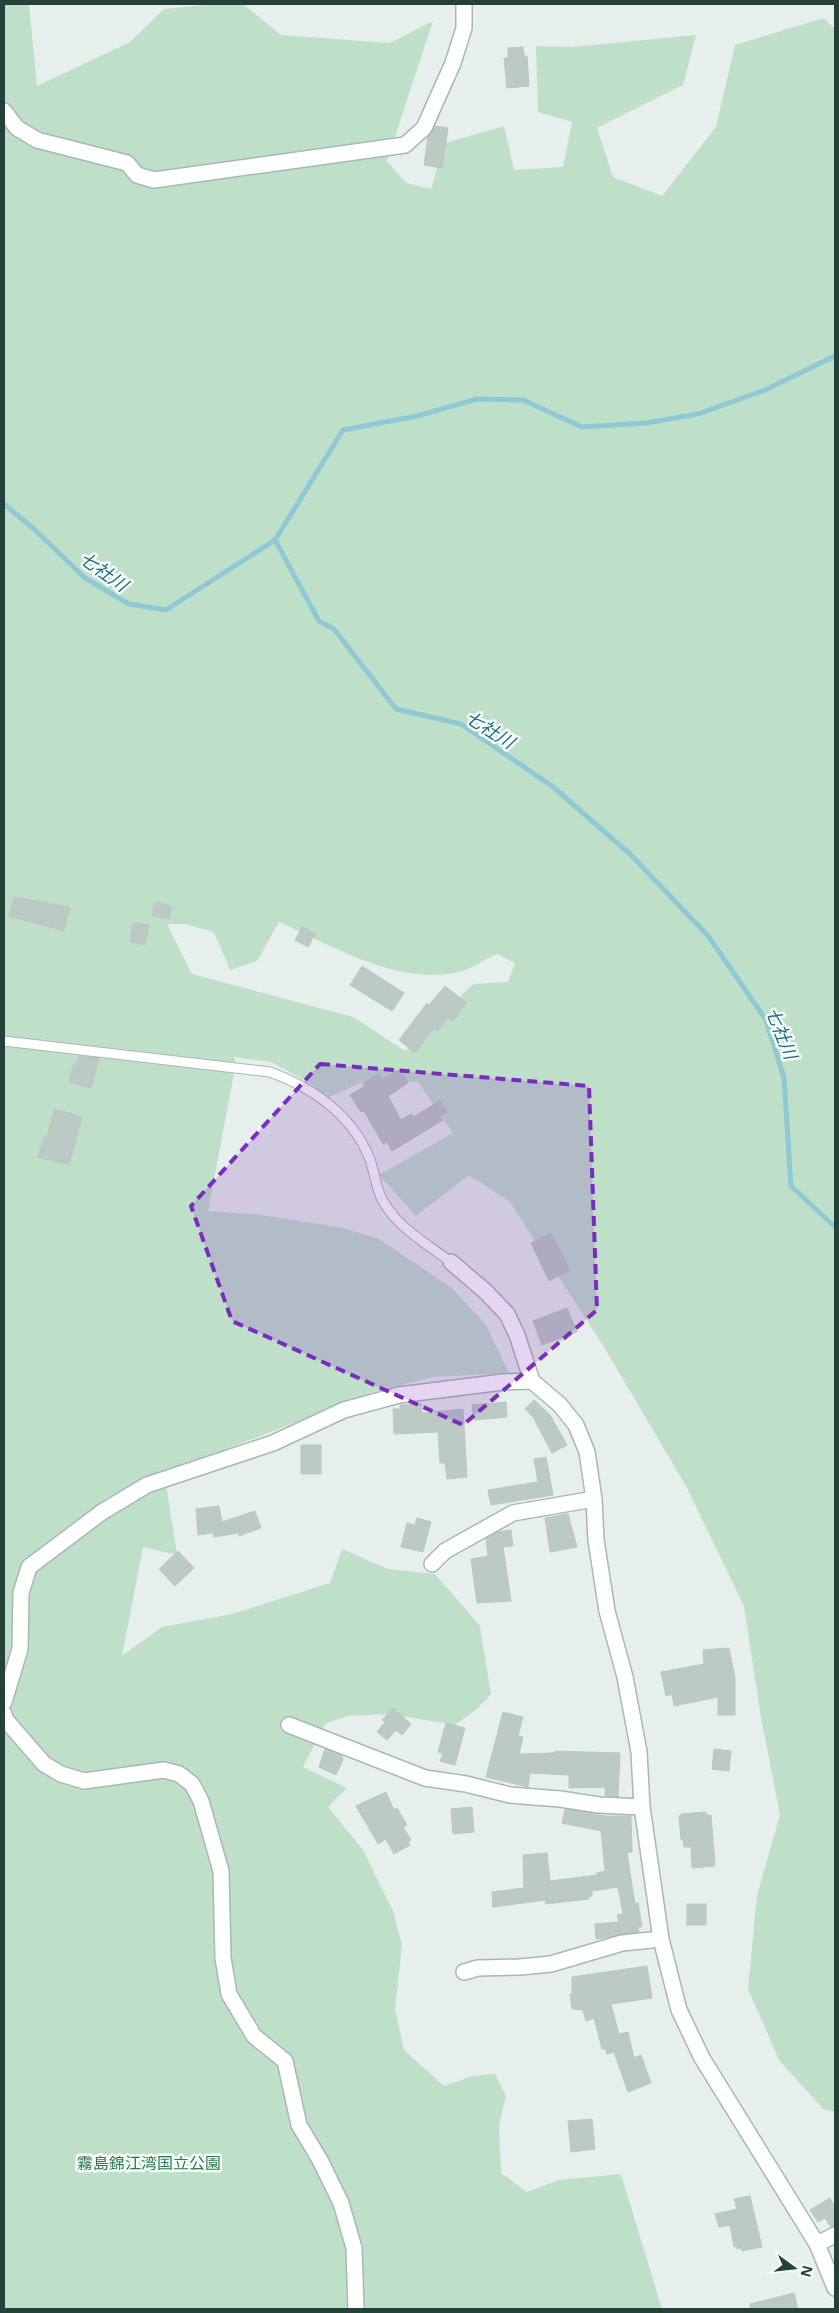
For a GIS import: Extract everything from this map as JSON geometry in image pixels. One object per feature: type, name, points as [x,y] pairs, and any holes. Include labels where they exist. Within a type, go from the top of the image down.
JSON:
[{"type":"street","points":[[4,111],[17,128],[37,140],[127,163],[137,175],[154,180],[405,145],[424,128],[453,62],[464,28],[464,4]]},
{"type":"street","points":[[451,1262],[486,1291],[507,1314],[517,1335],[532,1381],[560,1405],[576,1425],[587,1452],[594,1499],[596,1540],[607,1611],[625,1677],[639,1752],[642,1807],[660,1939],[680,2010],[702,2058],[817,2244],[835,2288]]},
{"type":"street","points":[[4,1702],[20,1649],[21,1594],[29,1568],[102,1512],[139,1489],[273,1443],[344,1410],[399,1394],[532,1381]]},
{"type":"street","points":[[432,1564],[445,1551],[513,1513],[594,1499]]},
{"type":"street","points":[[4,1714],[4,1719],[44,1764],[61,1774],[84,1781],[164,1770],[180,1774],[192,1784],[201,1801],[221,1871],[223,1958],[229,1994],[254,2036],[285,2062],[300,2125],[320,2160],[340,2203],[354,2248],[356,2309]]},
{"type":"street","points":[[289,1725],[424,1778],[466,1784],[510,1795],[599,1805],[642,1807]]},
{"type":"street","points":[[464,1972],[478,1968],[520,1968],[551,1964],[622,1943],[660,1939]]},
{"type":"street","points":[[817,2244],[835,2235]]},
{"type":"lane","points":[[4,1040],[233,1066],[270,1072],[295,1080],[316,1093],[348,1122],[368,1156],[382,1200],[398,1222],[451,1262]]},
{"type":"highlighted area","points":[[320,1064],[589,1086],[597,1310],[463,1425],[232,1321],[191,1206]]},
{"type":"green space","name":"霧島錦江湾国立公園","points":[[4,4],[29,4],[37,86],[130,42],[164,9],[214,4],[243,4],[281,35],[390,43],[433,21],[387,161],[406,183],[431,189],[445,143],[504,126],[514,170],[563,167],[572,122],[538,112],[536,46],[572,47],[696,35],[683,85],[597,128],[613,177],[662,196],[716,127],[735,45],[824,18],[835,29],[835,2112],[823,2109],[779,2060],[748,1989],[757,1895],[780,1815],[760,1712],[744,1606],[686,1486],[604,1347],[510,1202],[469,1175],[416,1216],[379,1175],[453,1133],[418,1082],[369,1079],[325,1099],[313,1085],[271,1062],[234,1057],[236,1063],[208,1211],[263,1215],[343,1228],[379,1239],[452,1288],[486,1325],[509,1373],[434,1377],[373,1392],[178,1468],[166,1483],[177,1555],[143,1547],[122,1656],[162,1627],[232,1614],[330,1583],[342,1549],[388,1569],[435,1574],[480,1626],[491,1694],[478,1708],[455,1725],[390,1714],[347,1716],[325,1724],[303,1767],[347,1788],[328,1807],[363,1850],[393,1911],[402,1945],[395,2009],[404,2050],[444,2086],[472,2076],[495,2074],[506,2096],[499,2125],[501,2173],[527,2192],[559,2180],[621,2174],[662,2309],[4,2309]],"holes":[[[279,922],[366,961],[389,969],[412,973],[435,975],[459,972],[469,969],[497,954],[515,963],[508,982],[473,984],[405,1051],[353,1017],[192,974],[167,924],[185,924],[214,932],[230,970],[257,961]]]},
{"type":"building","points":[[523,47],[524,56],[527,56],[529,86],[507,88],[504,58],[508,58],[508,48]]},
{"type":"building","points":[[435,126],[448,128],[442,168],[424,165],[428,137]]},
{"type":"building","points":[[14,897],[70,907],[64,931],[9,916]]},
{"type":"building","points":[[155,902],[172,906],[169,919],[152,915]]},
{"type":"building","points":[[133,923],[149,925],[145,945],[130,942]]},
{"type":"building","points":[[303,926],[315,934],[308,947],[295,940]]},
{"type":"building","points":[[362,966],[404,993],[392,1011],[350,985]]},
{"type":"building","points":[[445,986],[467,1003],[453,1021],[448,1018],[438,1031],[434,1028],[415,1053],[399,1040],[427,1003],[429,1005]]},
{"type":"building","points":[[79,1056],[99,1058],[91,1088],[69,1082],[73,1065],[76,1065]]},
{"type":"building","points":[[400,1069],[408,1083],[388,1096],[401,1120],[411,1114],[413,1117],[440,1101],[447,1112],[440,1116],[443,1120],[392,1151],[387,1142],[383,1144],[364,1111],[361,1112],[350,1095],[365,1086],[363,1083],[378,1074],[382,1080]]},
{"type":"building","points":[[54,1109],[82,1117],[69,1165],[38,1157],[44,1137],[47,1138]]},
{"type":"building","points":[[551,1233],[570,1270],[549,1281],[531,1243]]},
{"type":"building","points":[[567,1308],[577,1332],[542,1345],[533,1321]]},
{"type":"building","points":[[534,1400],[550,1415],[567,1445],[552,1453],[533,1417],[525,1409]]},
{"type":"building","points":[[506,1402],[507,1417],[474,1420],[472,1405]]},
{"type":"building","points":[[421,1404],[422,1413],[463,1409],[467,1477],[447,1479],[445,1463],[440,1463],[438,1432],[394,1434],[393,1409],[400,1409],[400,1405]]},
{"type":"building","points":[[301,1445],[321,1445],[321,1474],[301,1474]]},
{"type":"building","points":[[546,1457],[553,1495],[491,1505],[488,1490],[538,1482],[534,1459]]},
{"type":"building","points":[[219,1506],[222,1522],[255,1511],[261,1528],[239,1536],[239,1533],[214,1537],[213,1533],[198,1535],[196,1509]]},
{"type":"building","points":[[568,1514],[577,1547],[550,1552],[545,1518]]},
{"type":"building","points":[[417,1518],[431,1522],[423,1552],[401,1547],[407,1523],[415,1525]]},
{"type":"building","points":[[511,1530],[513,1546],[503,1547],[511,1601],[477,1603],[471,1559],[488,1556],[486,1539],[498,1532]]},
{"type":"building","points":[[178,1551],[194,1568],[175,1586],[159,1569]]},
{"type":"building","points":[[729,1648],[735,1678],[735,1715],[718,1715],[718,1697],[674,1706],[672,1694],[666,1696],[661,1672],[704,1664],[703,1650]]},
{"type":"building","points":[[393,1708],[411,1724],[402,1735],[396,1730],[387,1740],[377,1732],[385,1722],[382,1720]]},
{"type":"building","points":[[503,1712],[523,1717],[518,1736],[523,1737],[519,1754],[555,1753],[555,1751],[620,1753],[618,1797],[605,1796],[605,1787],[569,1788],[569,1775],[530,1773],[528,1787],[486,1777]]},
{"type":"building","points":[[446,1723],[465,1728],[455,1765],[440,1761],[443,1754],[438,1752]]},
{"type":"building","points":[[325,1749],[341,1755],[343,1759],[336,1775],[319,1767]]},
{"type":"building","points":[[714,1749],[731,1751],[729,1771],[712,1769]]},
{"type":"building","points":[[386,1792],[394,1810],[397,1808],[407,1825],[403,1827],[411,1840],[408,1842],[410,1845],[394,1854],[386,1839],[378,1844],[356,1806]]},
{"type":"building","points":[[472,1807],[474,1832],[453,1834],[451,1809]]},
{"type":"building","points":[[565,1809],[605,1816],[631,1816],[632,1852],[627,1853],[635,1904],[638,1903],[642,1927],[638,1927],[639,1932],[596,1939],[595,1924],[619,1922],[617,1915],[623,1914],[618,1887],[592,1891],[592,1896],[588,1897],[589,1899],[545,1904],[546,1900],[493,1907],[492,1892],[524,1888],[523,1855],[547,1853],[550,1881],[597,1875],[597,1873],[605,1871],[601,1831],[562,1823]]},
{"type":"building","points":[[706,1812],[706,1815],[711,1815],[715,1866],[692,1868],[691,1847],[684,1847],[683,1839],[681,1840],[679,1816],[681,1814]]},
{"type":"building","points":[[687,1904],[706,1904],[706,1925],[687,1925]]},
{"type":"building","points":[[647,1966],[652,1998],[611,2004],[619,2034],[628,2032],[634,2058],[641,2055],[651,2083],[628,2092],[614,2052],[607,2054],[606,2049],[602,2049],[594,2018],[586,2021],[583,2010],[572,2009],[570,1994],[572,1994],[572,1977]]},
{"type":"building","points":[[592,2119],[595,2149],[571,2152],[568,2121]]},
{"type":"building","points":[[750,2196],[762,2247],[742,2251],[742,2248],[737,2249],[737,2246],[734,2247],[730,2225],[719,2227],[715,2214],[737,2209],[734,2199]]},
{"type":"building","points":[[830,2198],[835,2208],[835,2226],[831,2227],[825,2218],[818,2222],[810,2210]]},
{"type":"building","points":[[794,2293],[798,2309],[751,2309],[750,2304]]},
{"type":"waterway","points":[[275,540],[343,430],[417,416],[477,399],[523,400],[582,427],[646,423],[698,414],[765,390],[835,356]]},
{"type":"waterway","name":"七社川","points":[[4,504],[34,529],[85,578],[129,604],[166,610],[275,540],[319,621],[334,629],[396,709],[461,724],[552,786],[631,855],[709,937],[766,1020],[784,1078],[791,1186],[835,1227]]}]
